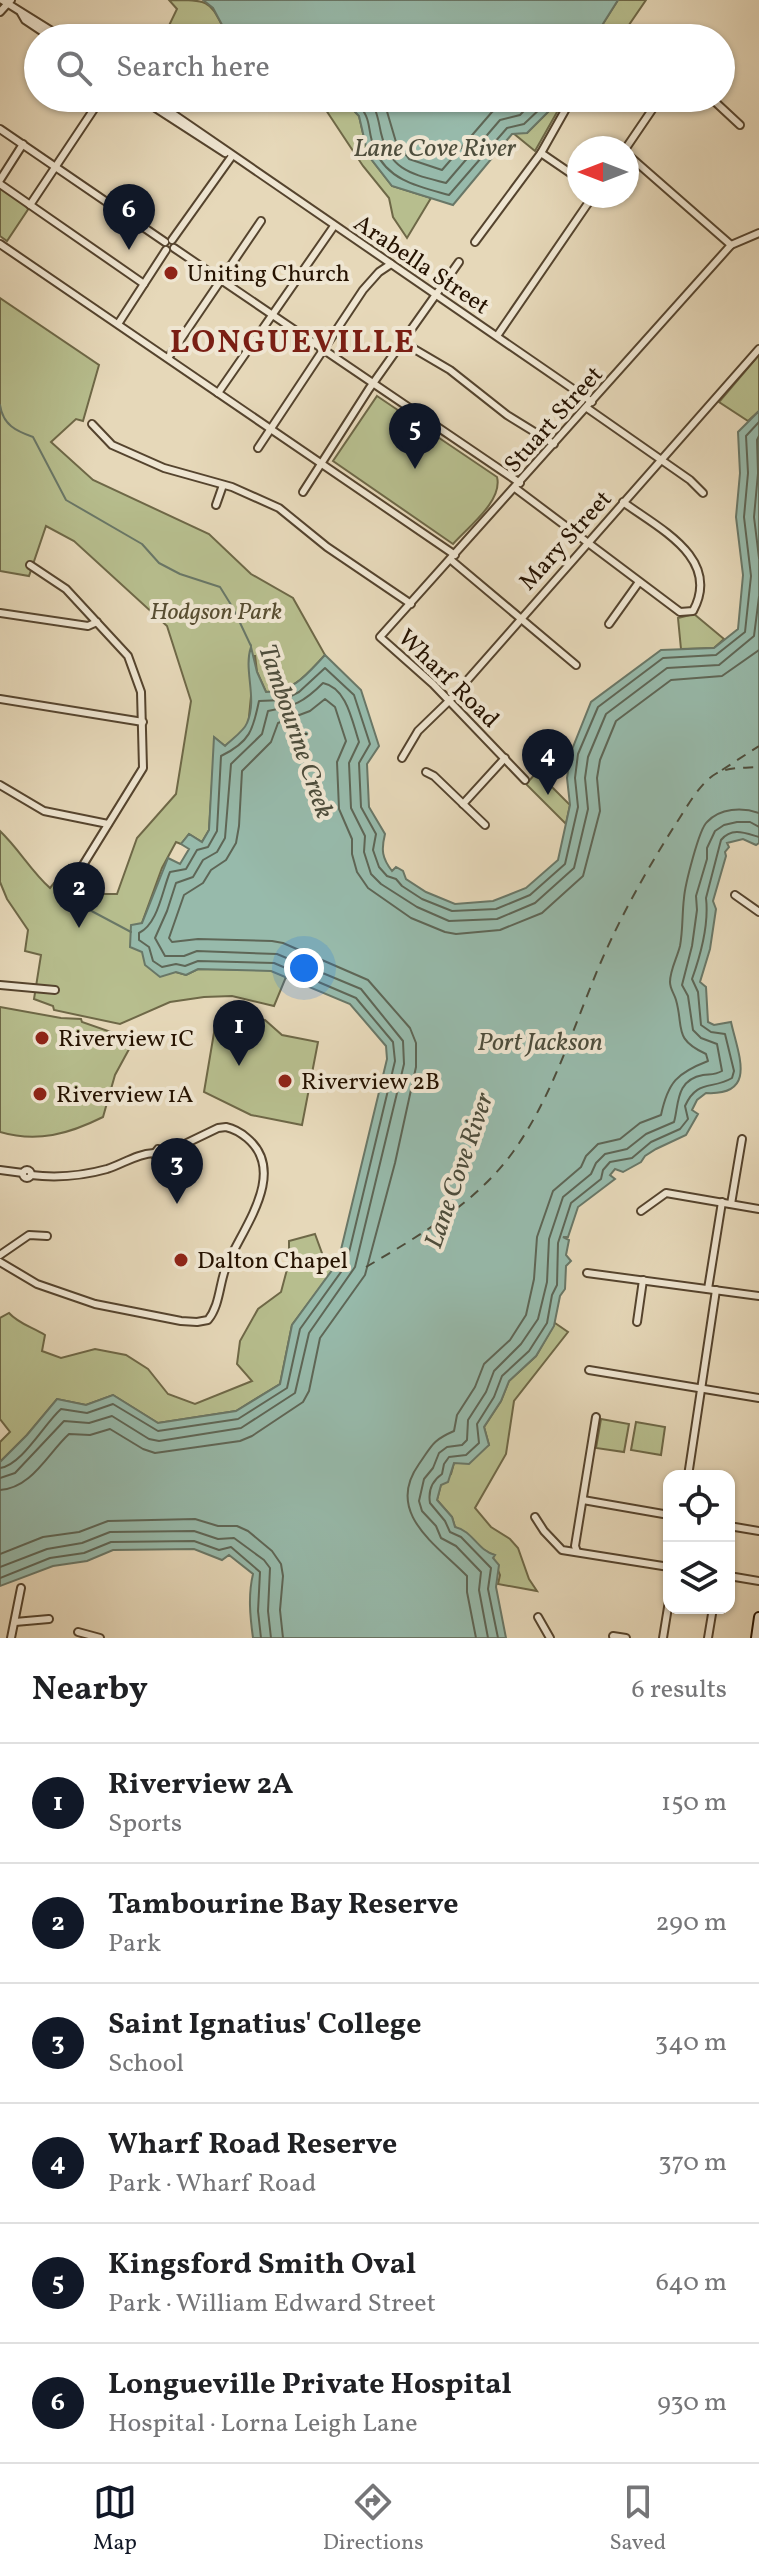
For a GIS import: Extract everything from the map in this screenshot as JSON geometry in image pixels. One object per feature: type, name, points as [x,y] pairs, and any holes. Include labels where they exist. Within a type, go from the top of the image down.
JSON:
[{"type":"street","points":[[0,12],[7,1],[31,24]]},
{"type":"street","points":[[20,12],[43,24]]},
{"type":"street","points":[[30,205],[92,112]]},
{"type":"street","name":"Arabella Street","points":[[161,112],[215,149],[232,156]]},
{"type":"street","name":"Arabella Street","points":[[170,112],[497,336],[659,461],[690,480],[703,493]]},
{"type":"street","points":[[475,242],[541,153],[564,112]]},
{"type":"street","points":[[636,136],[651,112]]},
{"type":"street","points":[[726,112],[740,125]]},
{"type":"street","points":[[0,129],[518,485],[680,612],[693,611],[701,583],[696,563],[681,545],[623,502]]},
{"type":"street","points":[[23,144],[0,182],[144,284]]},
{"type":"street","points":[[541,153],[567,171]]},
{"type":"street","points":[[118,324],[232,156]]},
{"type":"street","points":[[639,162],[731,245]]},
{"type":"street","points":[[497,336],[585,208]]},
{"type":"street","points":[[168,358],[261,221]]},
{"type":"street","points":[[218,393],[334,226]]},
{"type":"street","name":"Stuart Street","points":[[380,637],[731,245],[759,233]]},
{"type":"street","points":[[0,244],[323,463],[453,557],[520,620],[576,665]]},
{"type":"street","points":[[303,492],[329,449],[459,262]]},
{"type":"street","points":[[258,448],[363,290],[391,264]]},
{"type":"street","points":[[404,343],[450,370],[507,415],[554,444]]},
{"type":"street","name":"Mary Street","points":[[402,758],[418,731],[449,701],[759,349]]},
{"type":"street","points":[[92,424],[112,445],[164,468],[223,485],[279,508],[327,547],[411,604]]},
{"type":"street","points":[[216,505],[223,485]]},
{"type":"street","points":[[30,565],[60,585],[100,624],[132,663],[140,686],[143,768],[75,878]]},
{"type":"street","points":[[609,624],[639,582]]},
{"type":"street","points":[[0,613],[88,626],[100,624]]},
{"type":"street","name":"Wharf Road","points":[[380,637],[422,673],[525,780]]},
{"type":"street","points":[[0,699],[143,722]]},
{"type":"street","points":[[463,804],[505,758]]},
{"type":"street","points":[[426,772],[485,825]]},
{"type":"street","points":[[0,785],[44,811],[108,824]]},
{"type":"street","points":[[735,895],[759,912]]},
{"type":"street","points":[[0,985],[55,990]]},
{"type":"street","points":[[0,1170],[23,1173],[27,1178],[31,1175],[82,1174],[109,1168],[142,1154],[154,1153],[159,1159],[223,1127],[239,1132],[253,1143],[260,1153],[264,1174],[263,1188],[225,1271],[215,1309],[208,1320],[181,1321],[95,1304],[37,1284],[0,1262]]},
{"type":"street","points":[[731,1204],[742,1139]]},
{"type":"street","points":[[641,1211],[666,1193],[759,1209]]},
{"type":"street","points":[[708,1289],[722,1202]]},
{"type":"street","points":[[0,1255],[29,1235],[47,1236]]},
{"type":"street","points":[[587,1273],[759,1296]]},
{"type":"street","points":[[637,1322],[643,1280]]},
{"type":"street","points":[[689,1470],[716,1290]]},
{"type":"street","points":[[589,1370],[759,1398]]},
{"type":"street","points":[[577,1552],[575,1546],[596,1417]]},
{"type":"street","points":[[583,1500],[663,1514]]},
{"type":"street","points":[[535,1517],[562,1550],[663,1566]]},
{"type":"street","points":[[735,1527],[759,1531]]},
{"type":"street","points":[[735,1577],[759,1581]]},
{"type":"street","points":[[11,1638],[21,1588]]},
{"type":"street","points":[[663,1638],[667,1614]]},
{"type":"street","points":[[708,1638],[712,1614]]},
{"type":"street","points":[[538,1617],[550,1638]]},
{"type":"street","points":[[756,1638],[759,1617]]},
{"type":"street","points":[[15,1622],[49,1619]]},
{"type":"street","points":[[78,1632],[100,1638]]},
{"type":"street","points":[[613,1636],[626,1638]]},
{"type":"green space","points":[[169,0],[202,2],[213,9],[221,24],[170,24],[177,9]]},
{"type":"green space","points":[[618,0],[646,0],[630,24],[603,24]]},
{"type":"green space","points":[[327,112],[355,112],[359,116],[368,155],[392,186],[431,198],[407,238],[393,217],[389,198],[363,166]]},
{"type":"green space","points":[[548,112],[557,112],[535,151],[513,133],[527,133]]},
{"type":"green space","points":[[0,188],[29,208],[7,241],[0,236]]},
{"type":"green space","name":"Hodgson Park","points":[[0,298],[99,365],[83,421],[76,419],[51,442],[93,480],[209,534],[251,574],[293,598],[325,655],[292,685],[266,692],[257,672],[255,655],[248,727],[225,746],[215,738],[209,830],[202,842],[189,834],[181,844],[176,842],[162,868],[142,923],[143,952],[176,972],[186,975],[198,969],[271,970],[286,977],[274,1006],[232,996],[204,997],[170,1002],[120,1024],[54,1010],[53,1006],[34,999],[41,955],[25,951],[28,930],[7,899],[0,882],[0,831],[50,888],[69,865],[78,870],[89,894],[117,894],[137,838],[176,794],[191,701],[167,626],[74,541],[46,526],[29,576],[0,571]]},
{"type":"green space","points":[[759,355],[759,411],[748,421],[719,402]]},
{"type":"green space","points":[[377,396],[497,477],[495,495],[490,504],[453,544],[333,461]]},
{"type":"green space","points":[[694,614],[724,639],[714,648],[681,649],[678,618]]},
{"type":"green space","points":[[537,772],[570,805],[566,824],[526,784]]},
{"type":"green space","points":[[0,1007],[81,1019],[82,1022],[134,1040],[115,1075],[103,1117],[78,1128],[40,1137],[0,1132]]},
{"type":"green space","points":[[217,1015],[265,1020],[282,1035],[318,1042],[302,1125],[251,1115],[204,1092]]},
{"type":"green space","points":[[315,1234],[326,1264],[337,1265],[292,1325],[280,1384],[236,1411],[158,1423],[113,1395],[86,1405],[57,1399],[0,1462],[0,1442],[10,1432],[0,1419],[0,1318],[9,1313],[45,1335],[42,1351],[61,1358],[95,1349],[126,1355],[148,1369],[168,1394],[195,1404],[252,1381],[237,1364],[240,1341],[258,1309],[281,1292],[289,1262],[289,1241]]},
{"type":"green space","points":[[555,1323],[568,1332],[514,1401],[506,1454],[475,1508],[491,1527],[518,1548],[529,1579],[537,1591],[498,1584],[500,1575],[494,1555],[455,1527],[452,1517],[437,1500],[441,1484],[451,1474],[454,1463],[489,1445],[484,1427],[501,1401],[509,1381],[536,1356]]},
{"type":"green space","points":[[601,1419],[629,1424],[624,1452],[596,1448]]},
{"type":"green space","points":[[636,1422],[665,1427],[661,1455],[631,1450]]},
{"type":"water","points":[[203,0],[618,0],[603,24],[222,24],[213,8]]},
{"type":"water","name":"Lane Cove River","points":[[355,112],[548,112],[527,133],[512,134],[453,205],[392,186],[368,155],[359,116]]},
{"type":"water","name":"Port Jackson","points":[[759,411],[759,843],[756,845],[743,839],[727,843],[729,847],[725,852],[713,901],[716,909],[710,949],[700,982],[706,987],[708,1022],[714,1025],[731,1022],[741,1071],[733,1088],[706,1093],[697,1100],[692,1110],[698,1114],[686,1135],[656,1149],[623,1172],[615,1169],[610,1175],[615,1179],[578,1207],[568,1237],[563,1237],[569,1240],[566,1255],[571,1261],[566,1266],[565,1289],[560,1296],[554,1326],[536,1356],[509,1381],[501,1401],[484,1427],[489,1445],[469,1464],[454,1463],[448,1482],[441,1485],[437,1500],[452,1517],[455,1527],[495,1555],[493,1558],[499,1565],[496,1587],[506,1638],[253,1638],[250,1590],[253,1574],[229,1555],[222,1560],[194,1549],[113,1550],[87,1561],[53,1566],[0,1586],[0,1462],[57,1399],[86,1405],[113,1395],[158,1423],[236,1411],[280,1384],[292,1325],[338,1262],[387,1059],[386,1046],[350,1004],[271,971],[198,969],[186,975],[176,972],[160,977],[145,965],[142,952],[130,947],[131,925],[142,923],[168,858],[180,864],[189,849],[181,844],[189,834],[202,842],[209,830],[214,737],[225,746],[247,723],[251,704],[251,647],[266,692],[292,685],[325,655],[361,690],[379,746],[367,764],[369,807],[385,834],[383,854],[392,871],[396,867],[403,871],[406,879],[426,892],[455,904],[493,901],[526,888],[558,860],[570,805],[567,778],[571,752],[591,702],[661,650],[714,648],[738,629],[743,575],[736,517],[740,473],[738,432]]},
{"type":"waterway","name":"Tambourine Creek","points":[[0,405],[4,418],[11,426],[33,437],[66,500],[142,544],[159,563],[180,574],[220,587],[251,646]]},
{"type":"waterway","points":[[69,899],[131,932]]},
{"type":"ferry route","points":[[722,770],[759,746]]},
{"type":"ferry route","points":[[366,1267],[464,1203],[513,1152],[548,1091],[620,921],[675,825],[710,777],[727,770],[759,767]]},
{"type":"place","name":"Longueville Private Hospital","points":[[129,250]]},
{"type":"place","name":"Uniting Church","points":[[171,273]]},
{"type":"place","name":"Kingsford Smith Oval","points":[[415,469]]},
{"type":"place","name":"Wharf Road Reserve","points":[[548,795]]},
{"type":"place","name":"Tambourine Bay Reserve","points":[[79,928]]},
{"type":"place","name":"Riverview 1C","points":[[42,1038]]},
{"type":"place","name":"Riverview 2A","points":[[239,1066]]},
{"type":"place","name":"Riverview 2B","points":[[285,1081]]},
{"type":"place","name":"Riverview 1A","points":[[40,1094]]},
{"type":"place","name":"Saint Ignatius' College","points":[[177,1204]]},
{"type":"place","name":"Dalton Chapel","points":[[181,1260]]},
{"type":"district","name":"LONGUEVILLE","points":[[293,341]]}]
